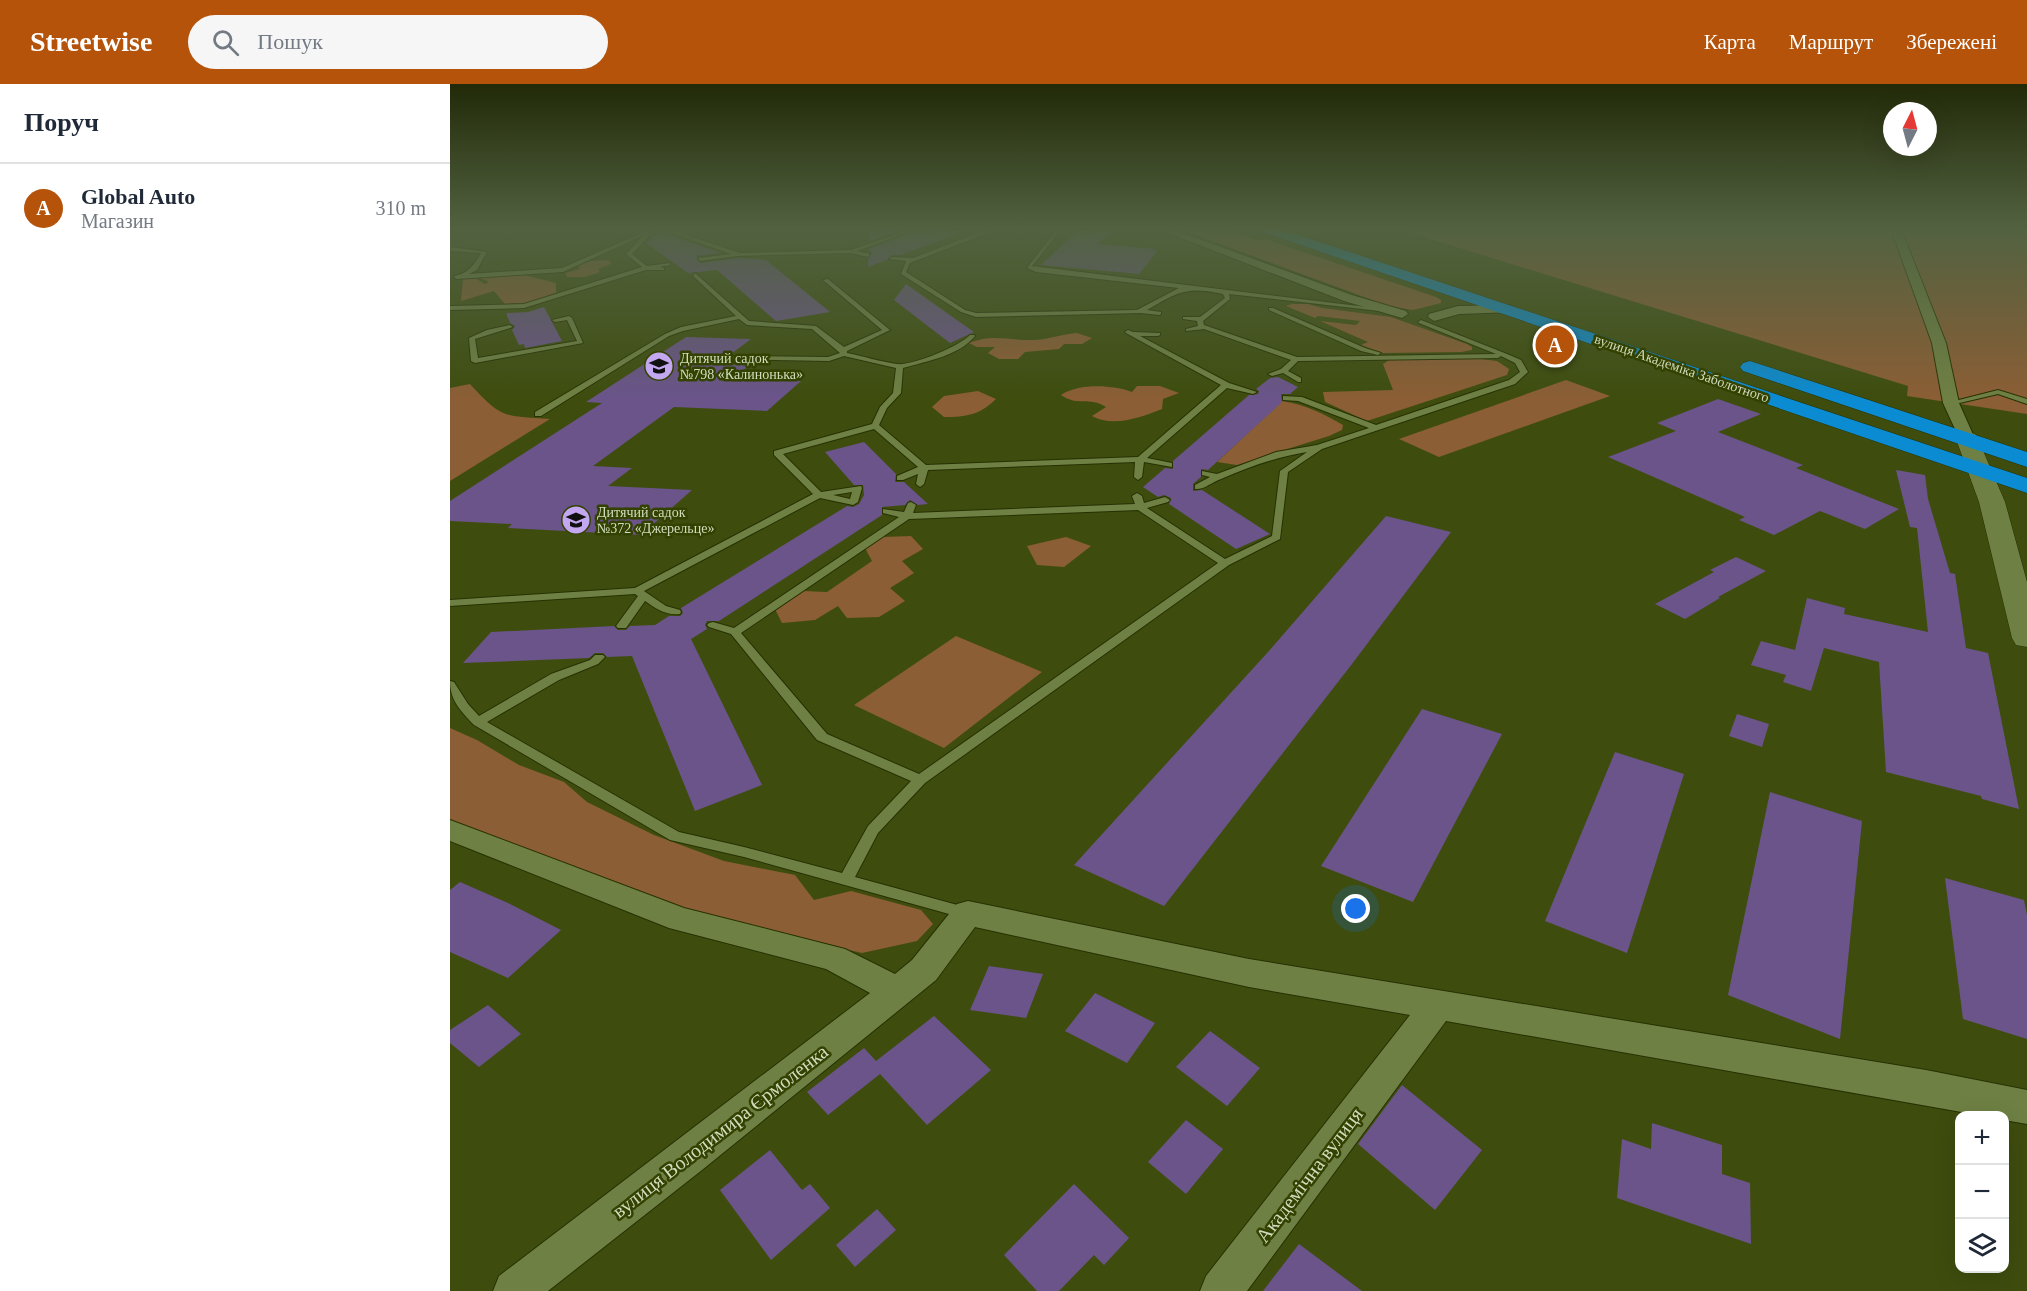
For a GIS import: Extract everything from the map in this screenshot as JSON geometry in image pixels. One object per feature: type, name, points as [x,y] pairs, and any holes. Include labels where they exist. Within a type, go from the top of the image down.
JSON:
[{"type":"highway","name":"вулиця Академіка Заболотного","points":[[1437,285],[2027,486]]},
{"type":"highway","name":"вулиця Академіка Заболотного","points":[[1729,360],[2027,460]]},
{"type":"street","points":[[1314,285],[1380,309],[1424,317],[1458,310],[1509,309]]},
{"type":"street","points":[[1917,285],[1939,342],[1951,403],[1992,502],[2027,638]]},
{"type":"street","points":[[1424,317],[1441,307],[1457,292]]},
{"type":"street","points":[[450,830],[680,919],[910,980]]},
{"type":"street","points":[[968,913],[1249,973],[1699,1048],[2027,1107]]},
{"type":"street","name":"вулиця Володимира Єрмоленка","points":[[514,1291],[688,1157],[910,980],[968,913]]},
{"type":"street","name":"Академічна вулиця","points":[[1221,1291],[1437,1006]]},
{"type":"lane","points":[[450,308],[524,306],[590,285]]},
{"type":"lane","points":[[706,285],[747,323],[814,327],[844,352],[900,367],[960,346],[970,341],[972,336]]},
{"type":"lane","points":[[726,358],[808,360],[829,358],[885,332],[887,328],[833,285]]},
{"type":"lane","points":[[922,285],[963,311],[983,316],[1141,311],[1159,313]]},
{"type":"lane","points":[[1171,285],[1380,309]]},
{"type":"lane","points":[[1141,311],[1177,290],[1195,288]]},
{"type":"lane","points":[[1185,318],[1201,320],[1228,298],[1226,293],[1218,291]]},
{"type":"lane","points":[[1328,304],[1348,298]]},
{"type":"lane","points":[[1271,309],[1363,350],[1393,358]]},
{"type":"lane","points":[[1126,321],[1129,313]]},
{"type":"lane","points":[[978,325],[983,316]]},
{"type":"lane","points":[[538,414],[667,334],[740,317]]},
{"type":"lane","points":[[1198,487],[1217,477],[1279,454],[1319,447],[1377,428],[1521,377],[1524,372],[1523,367],[1505,356],[1424,317]]},
{"type":"lane","points":[[498,325],[472,338],[475,361],[581,342],[569,318],[555,320]]},
{"type":"lane","points":[[1201,320],[1201,326],[1296,359],[1505,356]]},
{"type":"lane","points":[[489,331],[510,327]]},
{"type":"lane","points":[[1188,330],[1205,327]]},
{"type":"lane","points":[[1158,334],[1129,333],[1226,385],[1253,392]]},
{"type":"lane","points":[[1272,374],[1284,371],[1296,359]]},
{"type":"lane","points":[[450,603],[640,593],[819,495],[777,453],[875,426],[884,407],[897,393],[900,367]]},
{"type":"lane","points":[[1284,371],[1298,380]]},
{"type":"lane","points":[[1138,477],[1140,459],[1226,385],[1243,380]]},
{"type":"lane","points":[[1951,403],[1998,392],[2027,402]]},
{"type":"lane","points":[[1286,398],[1299,396],[1377,428]]},
{"type":"lane","points":[[875,426],[924,468]]},
{"type":"lane","points":[[846,879],[873,830],[920,780],[1225,563],[1277,537],[1284,471],[1319,447]]},
{"type":"lane","points":[[900,478],[924,468],[1140,459],[1168,465]]},
{"type":"lane","points":[[920,484],[924,468]]},
{"type":"lane","points":[[1205,473],[1217,477]]},
{"type":"lane","points":[[886,511],[907,516],[1165,500]]},
{"type":"lane","points":[[1139,502],[1225,563]]},
{"type":"lane","points":[[735,632],[907,516],[911,505]]},
{"type":"lane","points":[[640,593],[662,608],[676,612]]},
{"type":"lane","points":[[622,626],[640,593]]},
{"type":"lane","points":[[713,625],[735,632],[822,737],[920,780]]},
{"type":"lane","points":[[478,722],[555,677],[594,662],[599,657]]},
{"type":"lane","points":[[450,685],[464,707],[478,722],[675,836],[846,879],[968,913]]},
{"type":"shaded area","points":[[462,285],[556,285],[556,293],[526,303],[505,304],[494,291],[461,301]]},
{"type":"shaded area","points":[[1333,285],[1402,285],[1441,300],[1441,303],[1413,310],[1389,306]]},
{"type":"shaded area","points":[[1581,285],[2027,285],[2027,414],[1907,396],[1908,386]]},
{"type":"shaded area","points":[[1308,304],[1391,317],[1467,344],[1472,347],[1472,350],[1383,353],[1361,345],[1368,342],[1320,321],[1356,325],[1360,321],[1318,316],[1315,318],[1286,306]]},
{"type":"shaded area","points":[[1077,333],[1092,338],[1082,344],[1064,344],[1059,349],[1025,352],[1018,359],[999,359],[988,353],[995,347],[977,347],[969,343],[986,338],[1035,340]]},
{"type":"shaded area","points":[[1472,358],[1497,361],[1509,369],[1507,375],[1367,421],[1325,402],[1323,392],[1393,390],[1383,364],[1389,360]]},
{"type":"shaded area","points":[[1566,380],[1610,396],[1439,457],[1399,439]]},
{"type":"shaded area","points":[[470,384],[497,410],[505,414],[550,419],[450,481],[450,388]]},
{"type":"shaded area","points":[[1096,386],[1132,392],[1137,386],[1160,386],[1179,393],[1163,399],[1162,409],[1137,418],[1118,421],[1092,416],[1106,407],[1100,404],[1067,399],[1061,395],[1077,388]]},
{"type":"shaded area","points":[[978,391],[996,399],[984,409],[972,414],[944,417],[932,407],[944,396]]},
{"type":"shaded area","points":[[1282,401],[1298,404],[1321,413],[1343,425],[1342,430],[1237,465],[1217,462]]},
{"type":"shaded area","points":[[911,536],[923,549],[902,561],[914,573],[890,588],[905,601],[879,617],[847,618],[838,606],[815,620],[782,623],[775,609],[803,591],[827,592],[872,561],[865,548],[883,537]]},
{"type":"shaded area","points":[[1066,537],[1091,546],[1064,567],[1037,565],[1027,546]]},
{"type":"shaded area","points":[[956,636],[1042,672],[944,748],[854,705]]},
{"type":"shaded area","points":[[450,728],[477,740],[519,765],[564,782],[587,802],[654,835],[724,861],[795,875],[814,900],[851,891],[921,910],[933,924],[917,941],[862,953],[694,914],[450,820]]},
{"type":"building","points":[[735,285],[797,285],[830,312],[776,321]]},
{"type":"building","points":[[905,285],[908,285],[974,332],[950,343],[894,300]]},
{"type":"building","points":[[544,307],[562,341],[525,348],[524,344],[519,345],[512,330],[515,326],[510,323],[506,313],[528,312]]},
{"type":"building","points":[[686,337],[751,339],[731,354],[720,357],[722,360],[717,364],[750,365],[733,378],[801,381],[767,411],[674,407],[593,466],[632,468],[608,486],[692,490],[641,535],[508,528],[512,524],[450,521],[450,501],[602,403],[586,402]]},
{"type":"building","points":[[1278,377],[1298,387],[1290,394],[1281,394],[1282,402],[1208,470],[1201,469],[1201,477],[1193,484],[1193,491],[1202,490],[1270,534],[1236,549],[1169,504],[1171,498],[1164,495],[1158,497],[1143,487],[1165,468],[1173,469],[1173,461],[1249,395],[1258,394],[1259,391],[1256,389],[1270,378]]},
{"type":"building","points":[[1718,399],[1761,414],[1718,432],[1803,465],[1796,468],[1899,509],[1865,529],[1820,511],[1774,535],[1739,520],[1745,517],[1608,457],[1676,431],[1657,423]]},
{"type":"building","points":[[864,442],[896,474],[895,482],[904,482],[928,504],[918,505],[910,500],[905,505],[882,507],[882,515],[719,621],[707,621],[705,625],[707,629],[691,639],[762,785],[695,811],[632,656],[607,657],[603,653],[595,653],[589,658],[463,663],[491,632],[614,626],[618,630],[626,630],[630,626],[655,625],[669,616],[680,616],[683,613],[681,608],[847,506],[853,507],[859,504],[864,495],[863,485],[854,485],[825,452]]},
{"type":"building","points":[[1896,470],[1925,475],[1928,499],[1950,573],[1955,574],[1966,648],[1988,653],[2019,809],[1982,799],[1981,796],[1886,772],[1879,662],[1824,648],[1811,691],[1783,682],[1786,675],[1751,665],[1761,641],[1795,650],[1807,598],[1845,608],[1844,614],[1928,632],[1917,528],[1910,527]]},
{"type":"building","points":[[1386,516],[1451,532],[1352,664],[1164,906],[1074,865],[1268,652]]},
{"type":"building","points":[[1736,557],[1766,571],[1718,597],[1720,598],[1685,619],[1655,604],[1714,572],[1710,570]]},
{"type":"building","points":[[1422,709],[1502,734],[1413,902],[1321,866]]},
{"type":"building","points":[[1737,714],[1769,724],[1762,747],[1729,736]]},
{"type":"building","points":[[1615,752],[1684,774],[1627,953],[1545,921]]},
{"type":"building","points":[[1770,792],[1862,821],[1840,1039],[1728,995]]},
{"type":"building","points":[[1945,878],[2024,900],[2027,915],[2027,1039],[1963,1019]]},
{"type":"building","points":[[460,882],[561,930],[508,978],[450,952],[450,890]]},
{"type":"building","points":[[989,966],[1043,974],[1026,1018],[970,1010]]},
{"type":"building","points":[[1095,993],[1155,1023],[1127,1063],[1065,1031]]},
{"type":"building","points":[[488,1005],[521,1034],[479,1067],[450,1043],[450,1030]]},
{"type":"building","points":[[934,1016],[991,1070],[927,1125],[880,1074],[828,1115],[807,1092],[864,1048],[876,1061]]},
{"type":"building","points":[[1210,1031],[1260,1068],[1227,1106],[1176,1067]]},
{"type":"building","points":[[1402,1085],[1482,1150],[1435,1210],[1358,1144]]},
{"type":"building","points":[[1186,1120],[1223,1149],[1186,1194],[1148,1162]]},
{"type":"building","points":[[1652,1123],[1722,1145],[1722,1174],[1750,1183],[1751,1244],[1617,1198],[1622,1139],[1651,1149]]},
{"type":"building","points":[[770,1150],[802,1190],[810,1184],[830,1208],[771,1260],[720,1190]]},
{"type":"building","points":[[1074,1184],[1129,1238],[1104,1265],[1094,1255],[1059,1291],[1037,1291],[1004,1255]]},
{"type":"building","points":[[877,1209],[896,1230],[855,1267],[836,1245]]},
{"type":"building","points":[[1299,1244],[1362,1291],[1263,1291]]},
{"type":"place","name":"Global Auto","points":[[1555,345]]},
{"type":"place","name":"Дитячий садок №798 «Калинонька»","points":[[659,366]]},
{"type":"place","name":"Дитячий садок №372 «Джерельце»","points":[[576,520]]}]
